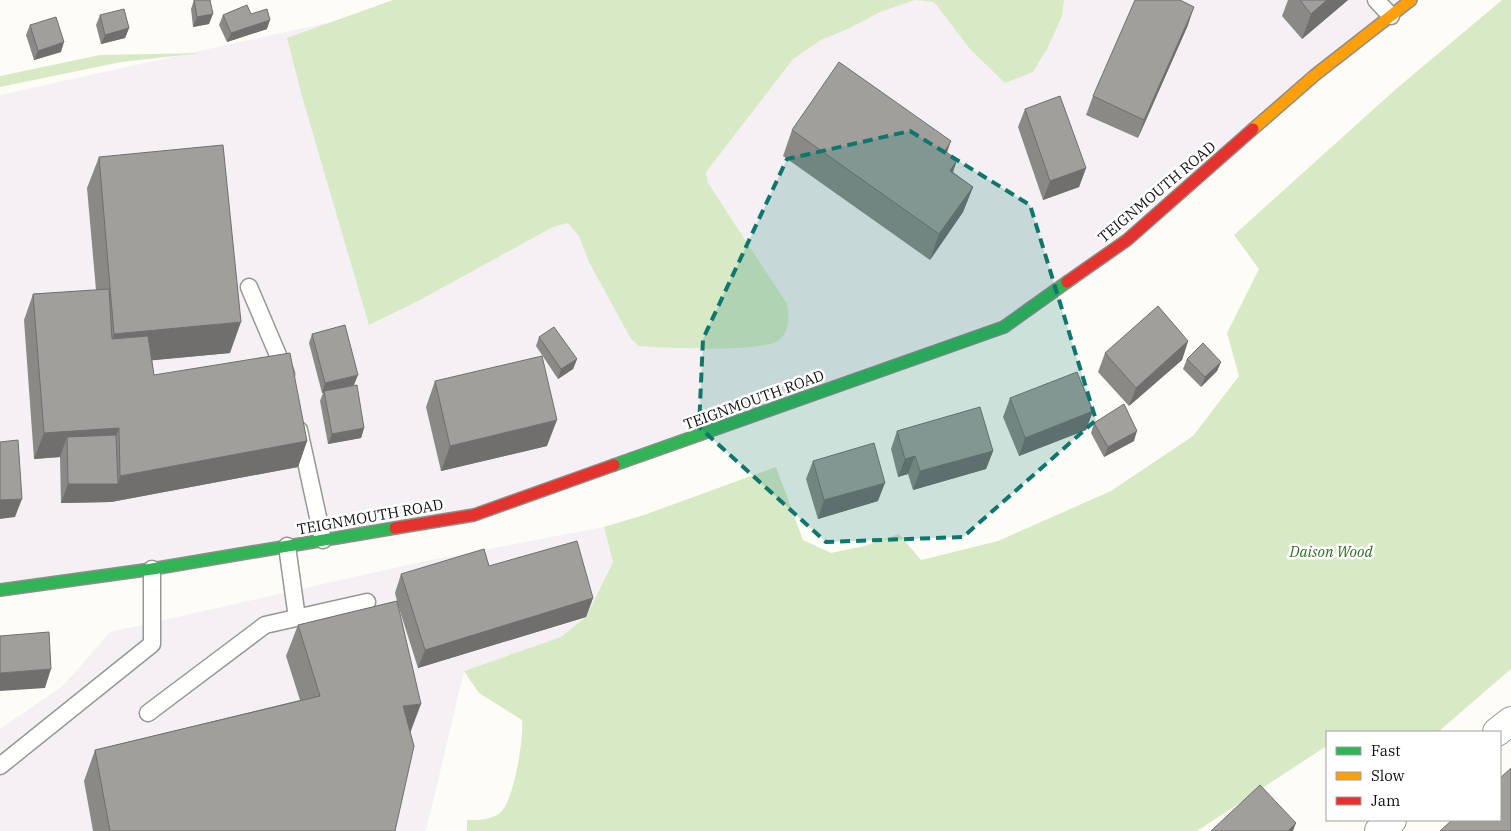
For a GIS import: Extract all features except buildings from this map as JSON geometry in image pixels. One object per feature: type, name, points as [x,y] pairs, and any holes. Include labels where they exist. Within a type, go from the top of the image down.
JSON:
[{"type":"street","name":"TEIGNMOUTH ROAD","points":[[0,590],[152,568],[474,515],[1004,327],[1127,240],[1315,75],[1411,0]]},
{"type":"street","points":[[1498,731],[1511,721]]},
{"type":"street","points":[[1379,831],[1391,821]]},
{"type":"lane","points":[[1376,0],[1390,16]]},
{"type":"lane","points":[[249,287],[285,370],[290,388]]},
{"type":"lane","points":[[296,417],[323,540]]},
{"type":"lane","points":[[287,546],[298,618]]},
{"type":"lane","points":[[0,766],[152,644],[152,568]]},
{"type":"lane","points":[[148,713],[265,625],[367,602]]},
{"type":"highlighted area","points":[[910,131],[1030,205],[1096,420],[963,537],[826,542],[699,427],[703,339],[787,159]]},
{"type":"shaded area","points":[[431,0],[1411,0],[1004,327],[474,515],[0,590],[0,95]]},
{"type":"shaded area","points":[[604,527],[613,562],[586,617],[562,637],[464,671],[426,831],[0,831],[0,729],[64,685],[110,632],[421,562]]},
{"type":"green space","points":[[393,0],[915,0],[880,12],[850,28],[821,40],[793,59],[706,172],[708,183],[787,304],[788,314],[787,328],[779,340],[754,347],[712,349],[639,346],[631,339],[589,262],[579,236],[568,223],[553,227],[418,301],[369,325],[303,100],[287,38]]},
{"type":"green space","points":[[915,0],[1064,0],[1062,16],[1048,47],[1033,72],[1005,83],[970,49],[934,2]]},
{"type":"green space","name":"Daison Wood","points":[[1502,0],[1511,0],[1511,669],[1439,731],[1326,731],[1326,748],[1197,831],[467,831],[467,820],[480,820],[500,813],[510,796],[520,754],[522,720],[479,693],[464,671],[561,637],[586,617],[613,562],[604,527],[644,515],[776,467],[803,540],[831,553],[864,546],[899,534],[921,560],[998,541],[1111,491],[1193,436],[1239,376],[1227,333],[1259,269],[1234,235],[1396,89]]},
{"type":"green space","points":[[202,53],[121,62],[0,87],[0,76],[100,55]]},
{"type":"traffic: fast","points":[[614,465],[1004,327],[1067,282]]},
{"type":"traffic: fast","points":[[0,590],[152,569],[395,528]]},
{"type":"traffic: slow","points":[[1253,129],[1315,75],[1411,0]]},
{"type":"traffic: jam","points":[[1067,282],[1127,240],[1253,129]]},
{"type":"traffic: jam","points":[[395,528],[474,515],[614,465]]}]
